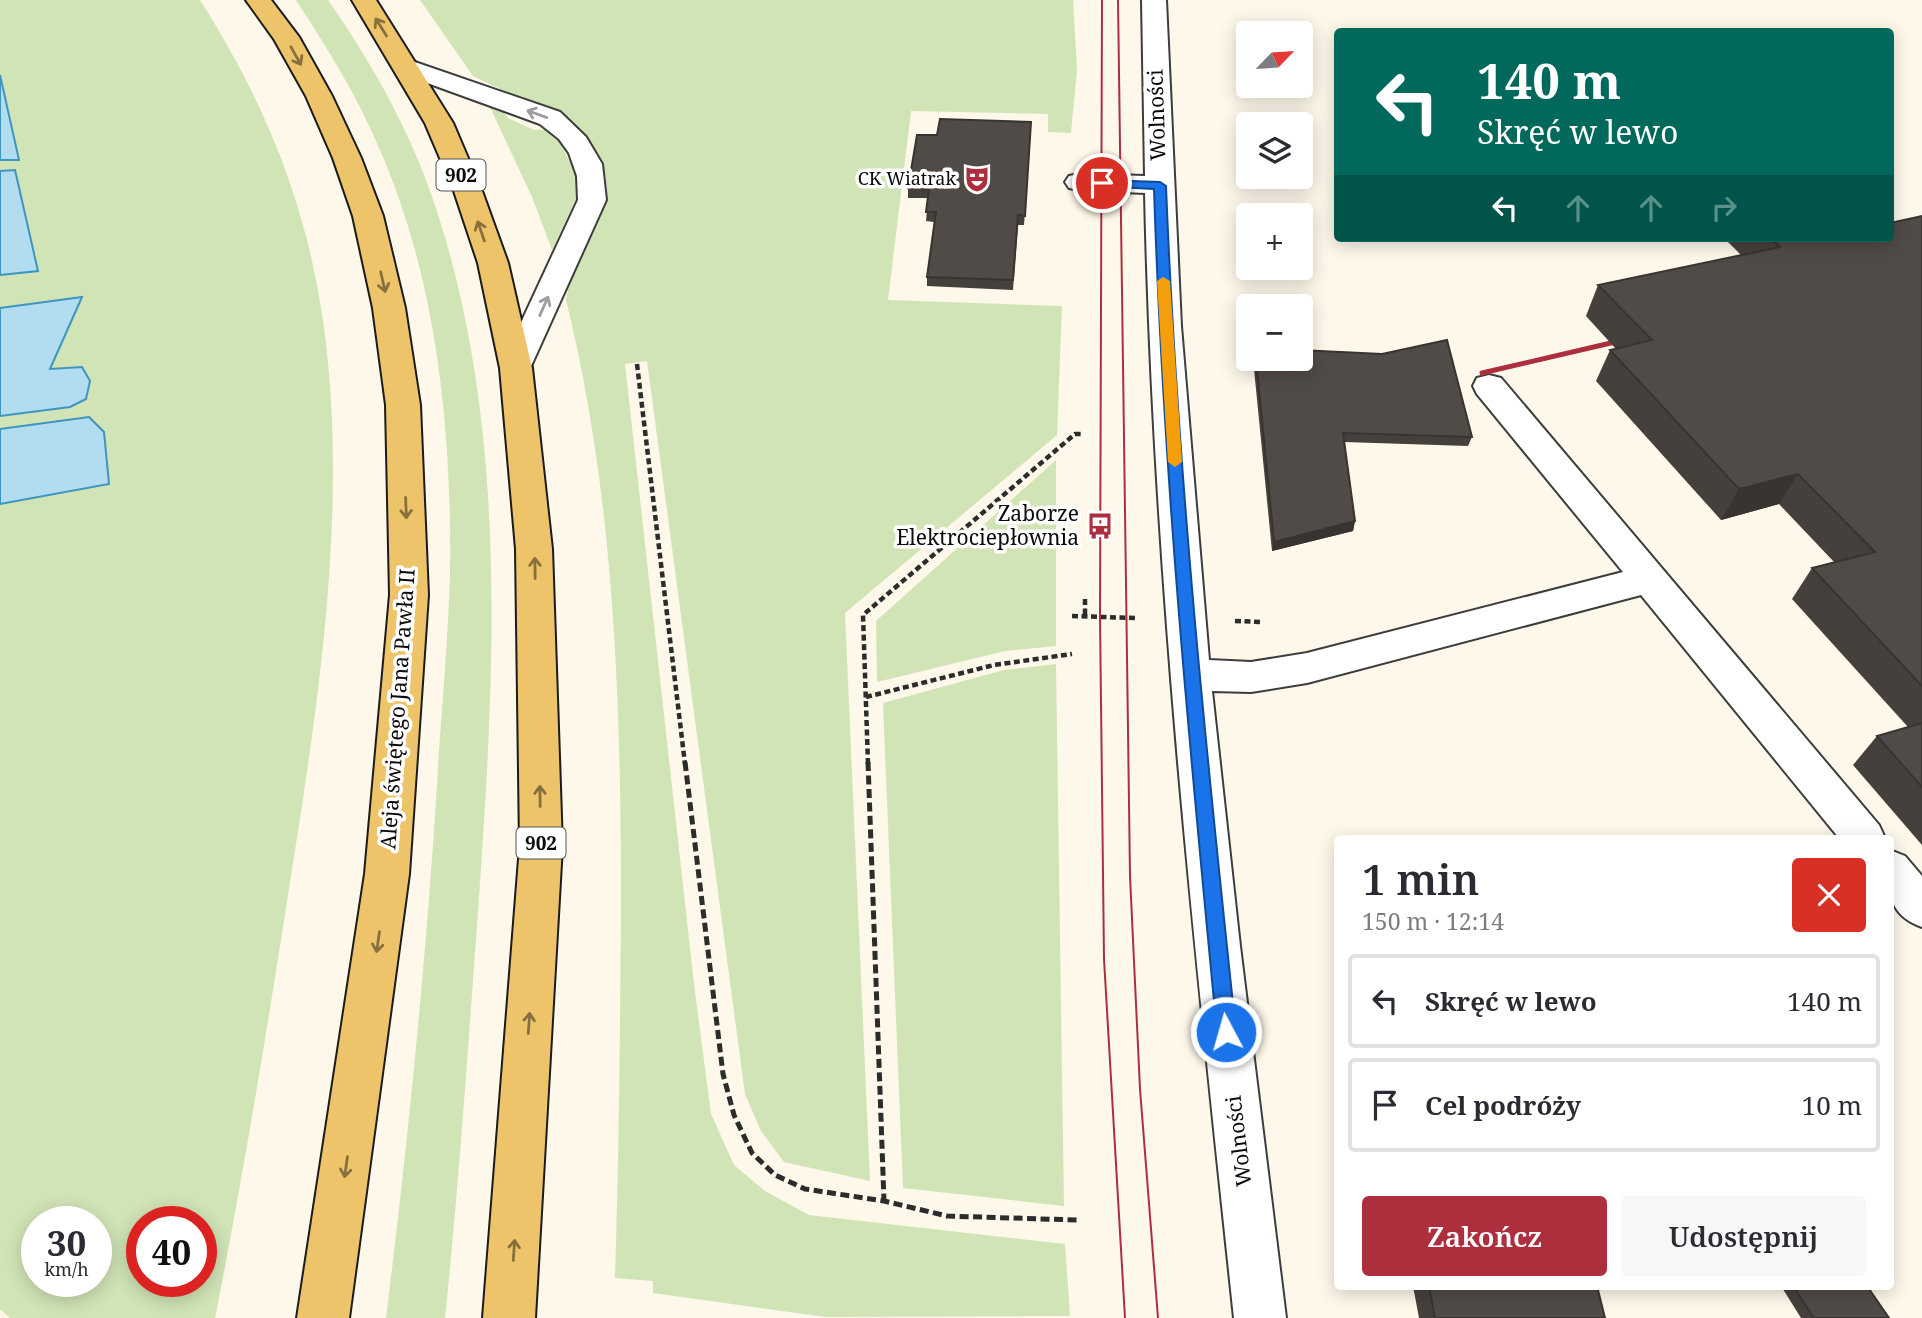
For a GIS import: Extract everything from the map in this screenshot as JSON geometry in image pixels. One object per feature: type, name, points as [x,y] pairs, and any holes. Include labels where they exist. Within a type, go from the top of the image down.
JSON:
[{"type":"main road","name":"Aleja świętego Jana Pawła II","points":[[258,0],[286,37],[318,96],[360,192],[389,308],[403,405],[409,595],[387,874],[323,1318]]},
{"type":"main road","name":"902","points":[[364,0],[439,123],[468,191],[493,263],[516,368],[534,549],[541,846],[509,1318]]},
{"type":"street","name":"Wolności","points":[[1154,0],[1165,326],[1191,675],[1223,1007],[1260,1318]]},
{"type":"street","points":[[406,67],[550,118],[564,127],[575,139],[591,174],[594,185],[592,200],[516,368]]},
{"type":"street","points":[[1079,182],[1160,186]]},
{"type":"street","points":[[1489,386],[1862,835]]},
{"type":"street","points":[[1191,675],[1251,677],[1307,668],[1650,579]]},
{"type":"street","points":[[1894,874],[1922,908]]},
{"type":"path","points":[[636,364],[723,1073],[734,1115],[752,1153],[775,1175],[805,1189],[884,1201],[947,1216],[1077,1220]]},
{"type":"path","points":[[884,1201],[863,615],[1075,434],[1082,434]]},
{"type":"path","points":[[1085,599],[1085,617]]},
{"type":"path","points":[[866,697],[1003,662],[1072,654]]},
{"type":"green space","points":[[0,0],[200,0],[253,94],[281,158],[312,261],[325,335],[332,412],[333,490],[323,647],[314,725],[274,987],[215,1318],[10,1318],[0,1309],[0,504],[108,484],[89,417],[0,429],[0,416],[29,411],[81,298],[0,308],[0,275],[38,270],[15,170],[0,171],[0,160],[19,160],[0,75]]},
{"type":"green space","points":[[296,0],[328,0],[394,107],[420,165],[441,224],[463,307],[478,392],[487,478],[491,565],[489,739],[467,1064],[445,1318],[386,1318],[422,985],[446,653],[450,520],[444,411],[427,303],[399,198],[361,109]]},
{"type":"green space","points":[[420,0],[1073,0],[1077,69],[1071,133],[1048,132],[1048,114],[911,111],[888,300],[1062,306],[1057,435],[845,613],[870,1181],[784,1162],[761,1131],[745,1094],[647,361],[625,364],[711,1114],[734,1165],[765,1191],[809,1215],[1065,1244],[1070,1316],[825,1317],[653,1293],[653,1281],[615,1278],[621,908],[617,678],[605,526],[595,450],[566,300],[570,279],[607,189],[606,181],[596,154],[575,124],[473,76]]},
{"type":"green space","points":[[489,105],[502,110],[508,118],[534,130],[547,129],[557,137],[578,178],[580,190],[552,250],[532,197]]},
{"type":"green space","points":[[1056,460],[1056,646],[1005,651],[877,682],[876,621]]},
{"type":"green space","points":[[1056,664],[1064,1206],[903,1188],[883,703],[1004,670]]},
{"type":"water","points":[[0,75],[19,160],[0,160]]},
{"type":"water","points":[[15,170],[38,271],[0,275],[0,171]]},
{"type":"water","points":[[82,297],[50,369],[82,367],[90,381],[86,399],[70,407],[0,416],[0,308]]},
{"type":"water","points":[[89,417],[104,432],[109,484],[0,504],[0,429]]},
{"type":"building","name":"CK Wiatrak","points":[[940,119],[1031,122],[1025,216],[1018,215],[1013,280],[927,277],[936,212],[926,212],[929,189],[908,188],[917,135],[937,135]]},
{"type":"building","points":[[1922,216],[1922,686],[1812,568],[1875,552],[1798,474],[1739,489],[1610,350],[1652,340],[1598,285],[1780,247],[1775,242],[1894,242],[1894,222]]},
{"type":"building","points":[[1447,340],[1472,437],[1343,433],[1355,521],[1274,542],[1257,371],[1313,371],[1313,351],[1382,354]]},
{"type":"building","points":[[1922,723],[1922,787],[1877,736]]},
{"type":"building","points":[[1430,1290],[1598,1290],[1605,1318],[1435,1318]]},
{"type":"building","points":[[1796,1290],[1870,1290],[1889,1318],[1814,1318]]},
{"type":"tram line","points":[[1102,0],[1100,617],[1104,959],[1125,1318]]},
{"type":"tram line","points":[[1118,0],[1130,876],[1140,1089],[1158,1318]]},
{"type":"railway","points":[[1482,373],[1628,339]]},
{"type":"slow traffic","points":[[1163,281],[1175,462]]},
{"type":"place","name":"CK Wiatrak","points":[[977,179]]},
{"type":"place","name":"Zaborze Elektrociepłownia","points":[[1100,526]]},
{"type":"route","points":[[1102,183],[1160,186],[1165,326],[1189,653],[1226,1032]]}]
